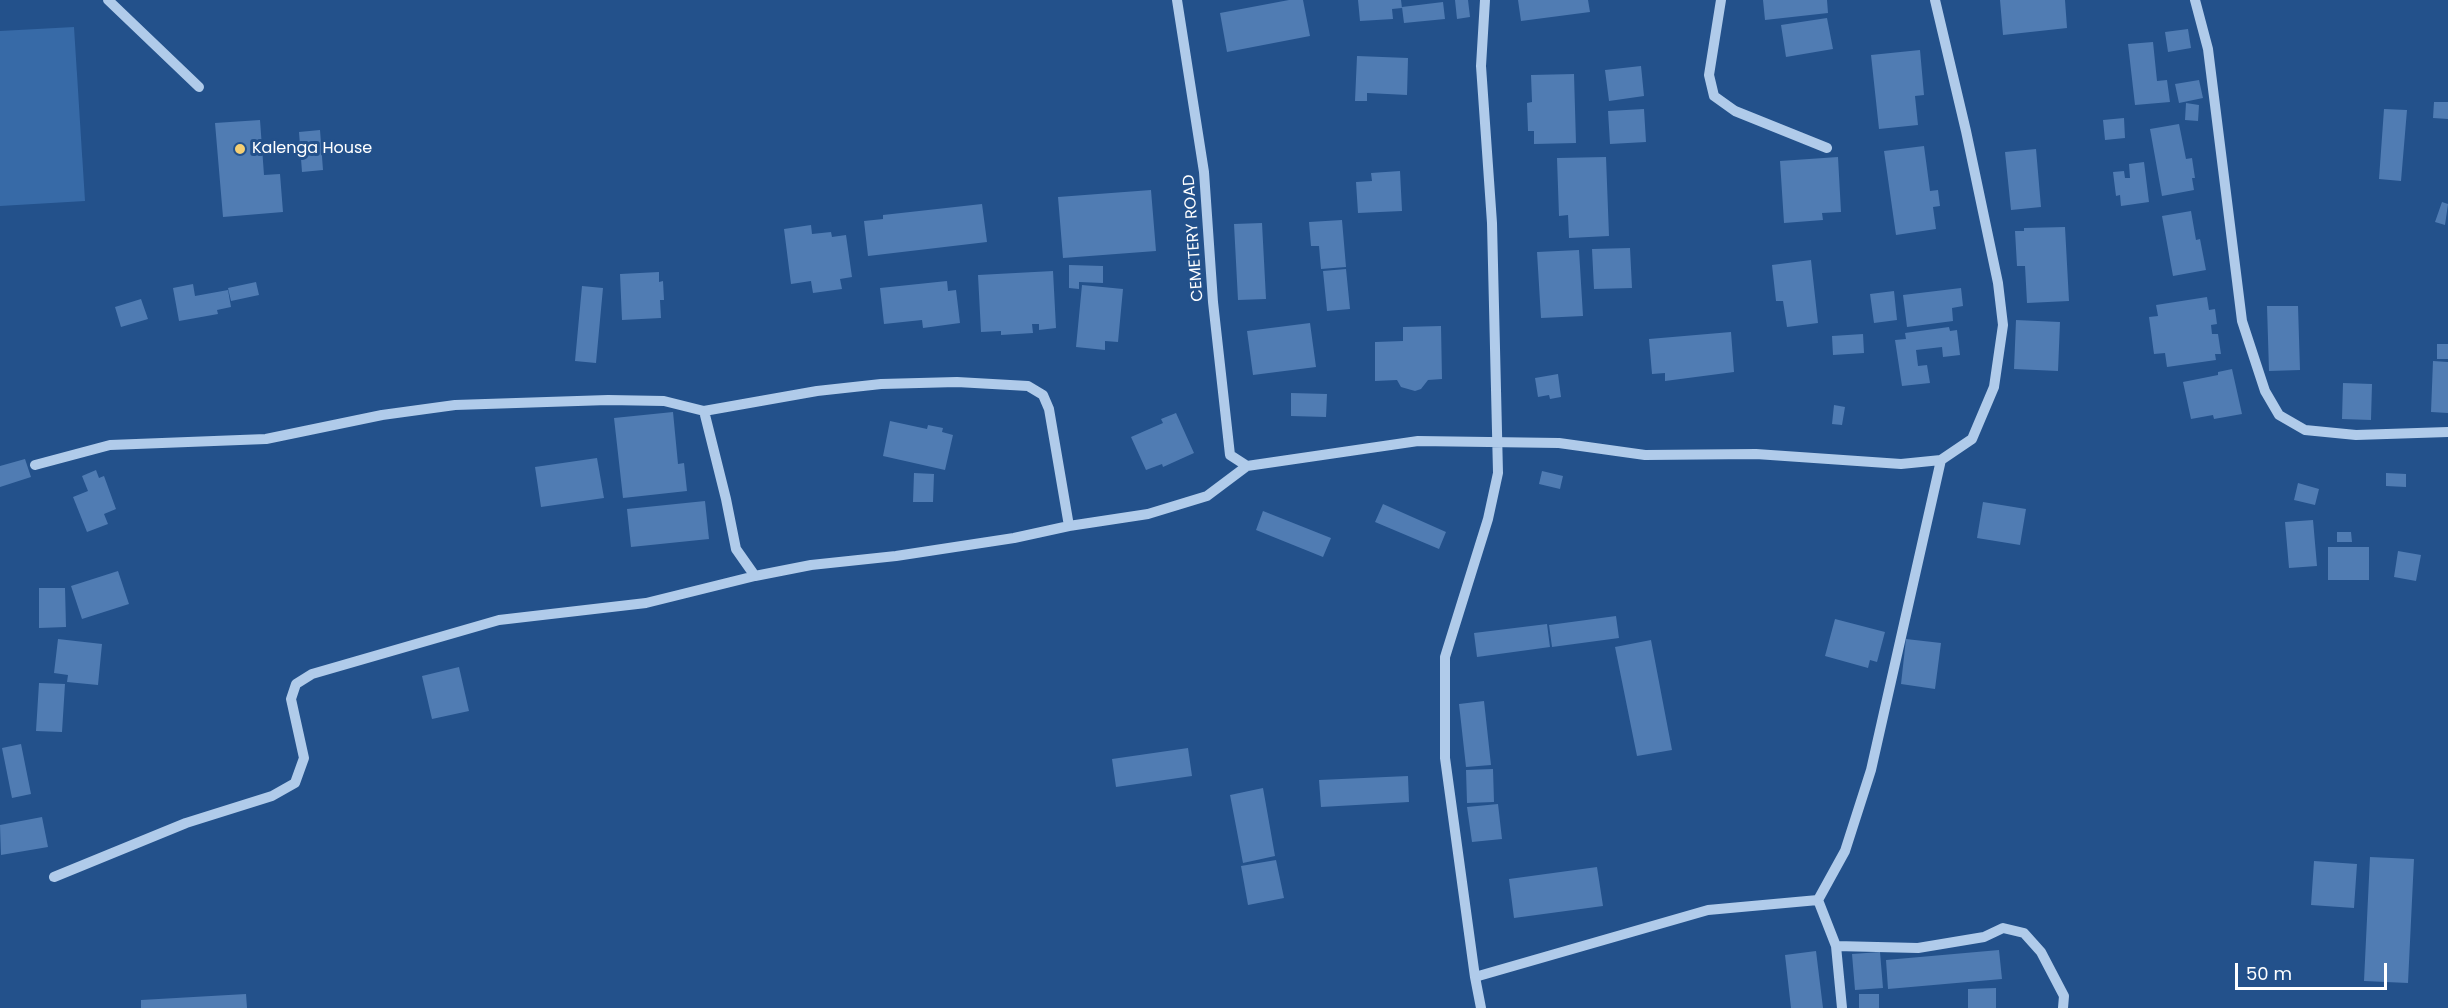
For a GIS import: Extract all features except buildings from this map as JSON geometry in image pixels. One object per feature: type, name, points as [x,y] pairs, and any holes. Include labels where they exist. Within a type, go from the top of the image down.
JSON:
[{"type":"street","points":[[108,0],[199,87]]},
{"type":"street","name":"CEMETERY ROAD","points":[[1177,0],[1204,172],[1213,302],[1230,455],[1247,466]]},
{"type":"street","points":[[1481,1008],[1445,758],[1445,657],[1488,519],[1498,473],[1492,223],[1481,66],[1485,0]]},
{"type":"street","points":[[1721,0],[1709,75],[1714,96],[1735,111],[1827,148]]},
{"type":"street","points":[[54,877],[186,823],[272,796],[294,783],[303,758],[291,699],[296,684],[312,674],[499,620],[646,603],[755,576],[811,566],[1014,538],[1069,526],[1148,514],[1206,496],[1247,466],[1418,441],[1559,444],[1645,455],[1756,454],[1901,465],[1941,460],[1972,439],[1994,387],[2003,325],[1998,283],[1974,166],[1935,0]]},
{"type":"street","points":[[2194,0],[2208,49],[2242,321],[2265,391],[2279,415],[2306,430],[2356,435],[2448,432]]},
{"type":"street","points":[[35,465],[110,445],[266,439],[382,415],[455,405],[608,400],[664,401],[704,411],[776,397],[881,384],[957,382],[1028,386],[1043,395],[1049,409],[1069,526]]},
{"type":"street","points":[[704,411],[736,549],[755,576]]},
{"type":"street","points":[[1818,900],[1845,851],[1871,770],[1941,460]]},
{"type":"street","points":[[1475,977],[1708,910],[1818,900]]},
{"type":"street","points":[[1818,900],[1836,946],[1842,1008]]},
{"type":"street","points":[[1836,946],[1918,948],[1984,937],[2003,928],[2024,933],[2041,952],[2060,987],[2064,996],[2063,1008]]},
{"type":"shaded area","points":[[74,27],[85,201],[0,206],[0,31]]},
{"type":"place","name":"Kalenga House","points":[[240,149]]}]
